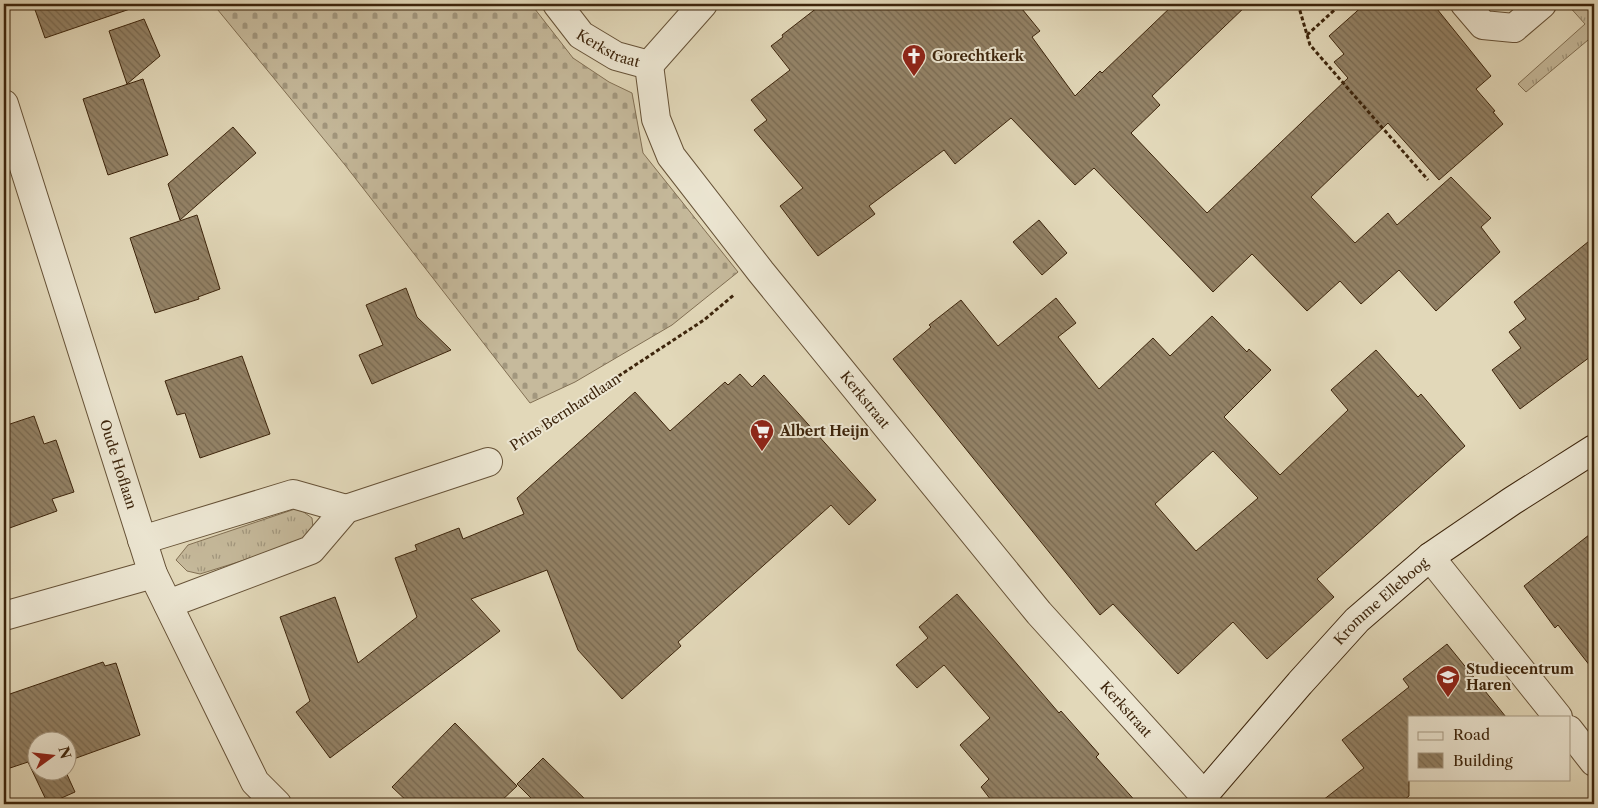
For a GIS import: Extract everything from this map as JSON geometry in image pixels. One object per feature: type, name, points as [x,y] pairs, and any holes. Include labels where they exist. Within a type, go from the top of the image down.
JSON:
[{"type":"street","name":"Kerkstraat","points":[[557,4],[581,35],[616,56],[649,65],[656,119],[671,156],[761,272],[1038,613],[1203,799]]},
{"type":"street","points":[[649,65],[703,4]]},
{"type":"street","points":[[1465,4],[1483,25],[1514,28],[1542,4]]},
{"type":"street","name":"Oude Hoflaan","points":[[4,104],[153,574],[255,782],[277,804]]},
{"type":"street","name":"Kromme Elleboog","points":[[1203,799],[1300,683],[1357,620],[1430,557],[1512,501],[1594,449]]},
{"type":"street","points":[[168,604],[311,550],[346,509],[488,462]]},
{"type":"street","points":[[142,540],[293,494],[346,509]]},
{"type":"street","points":[[1430,557],[1557,716]]},
{"type":"street","points":[[4,616],[153,574]]},
{"type":"street","points":[[1570,731],[1594,762]]},
{"type":"path","points":[[1340,5],[1299,4],[1310,45],[1428,180]]},
{"type":"path","points":[[1308,35],[1340,5]]},
{"type":"path","name":"Prins Bernhardlaan","points":[[488,462],[704,320],[761,272]]},
{"type":"green space","points":[[213,4],[531,4],[573,58],[609,82],[632,93],[643,153],[738,272],[672,325],[575,382],[530,403],[345,165]]},
{"type":"green space","points":[[1567,4],[1589,4],[1594,10],[1594,35],[1526,92],[1518,84],[1585,24]]},
{"type":"green space","points":[[298,508],[312,518],[313,528],[305,541],[200,574],[187,571],[176,560],[188,545]]},
{"type":"building","points":[[33,4],[129,4],[130,9],[45,38]]},
{"type":"building","points":[[822,4],[1018,4],[1040,31],[1032,37],[1075,96],[1100,71],[1102,73],[1174,4],[1248,4],[1152,96],[1160,105],[1131,133],[1207,213],[1348,78],[1334,62],[1344,54],[1329,36],[1365,4],[1433,4],[1491,76],[1476,89],[1495,111],[1493,112],[1503,124],[1439,180],[1388,123],[1311,197],[1355,243],[1388,213],[1397,225],[1451,177],[1491,218],[1481,227],[1500,252],[1436,311],[1399,270],[1361,304],[1340,281],[1307,311],[1252,254],[1213,292],[1094,168],[1075,185],[1011,118],[955,164],[944,150],[869,206],[875,214],[818,256],[780,206],[803,188],[754,130],[767,120],[751,100],[790,70],[771,46]]},
{"type":"building","points":[[144,19],[160,56],[127,84],[109,31]]},
{"type":"building","points":[[143,79],[168,155],[108,175],[83,99]]},
{"type":"building","points":[[233,127],[256,153],[180,220],[168,184]]},
{"type":"building","points":[[197,215],[220,289],[198,297],[199,299],[155,313],[130,238]]},
{"type":"building","points":[[1039,220],[1067,253],[1042,275],[1013,242]]},
{"type":"building","points":[[1594,237],[1594,354],[1520,409],[1492,370],[1521,348],[1509,332],[1526,319],[1514,302]]},
{"type":"building","points":[[406,288],[417,317],[451,350],[372,384],[359,355],[383,345],[366,305]]},
{"type":"building","points":[[1056,298],[1076,323],[1058,337],[1099,389],[1153,338],[1170,356],[1212,316],[1247,352],[1249,349],[1271,370],[1224,417],[1280,475],[1348,410],[1331,390],[1376,350],[1418,397],[1421,394],[1465,446],[1317,579],[1334,597],[1267,659],[1233,622],[1178,674],[1113,604],[1100,615],[893,359],[931,327],[929,325],[961,300],[998,346]],"holes":[[[1213,451],[1258,498],[1196,551],[1155,504]]]},
{"type":"building","points":[[242,356],[270,434],[200,458],[185,413],[177,415],[165,381]]},
{"type":"building","points":[[740,374],[752,387],[764,375],[876,500],[849,525],[831,505],[678,642],[681,646],[622,699],[578,650],[547,570],[471,599],[500,631],[330,758],[296,712],[310,701],[280,617],[335,597],[358,663],[417,617],[395,558],[417,550],[415,545],[459,528],[463,539],[524,514],[517,498],[635,392],[670,431],[725,382],[728,385]]},
{"type":"building","points":[[34,416],[44,444],[56,440],[74,492],[52,499],[57,511],[4,530],[4,426]]},
{"type":"building","points":[[1594,531],[1594,671],[1558,625],[1555,628],[1524,586]]},
{"type":"building","points":[[957,594],[1059,713],[1061,711],[1099,754],[1096,757],[1138,804],[994,804],[981,787],[989,779],[960,745],[990,718],[944,665],[917,688],[896,665],[928,638],[919,627]]},
{"type":"building","points":[[1447,644],[1505,716],[1408,716],[1409,796],[1399,804],[1318,804],[1364,768],[1342,740],[1409,687],[1403,679]]},
{"type":"building","points":[[103,662],[105,666],[116,663],[140,735],[78,757],[78,730],[28,730],[28,762],[4,770],[4,696]]},
{"type":"building","points":[[455,723],[517,786],[498,804],[410,804],[392,787]]},
{"type":"building","points":[[543,758],[590,804],[537,804],[517,784]]},
{"type":"building","points":[[37,780],[70,780],[75,792],[48,804]]},
{"type":"place","name":"Gorechtkerk","points":[[914,77]]},
{"type":"place","name":"Albert Heijn","points":[[762,452]]},
{"type":"place","name":"Studiecentrum Haren","points":[[1448,698]]}]
